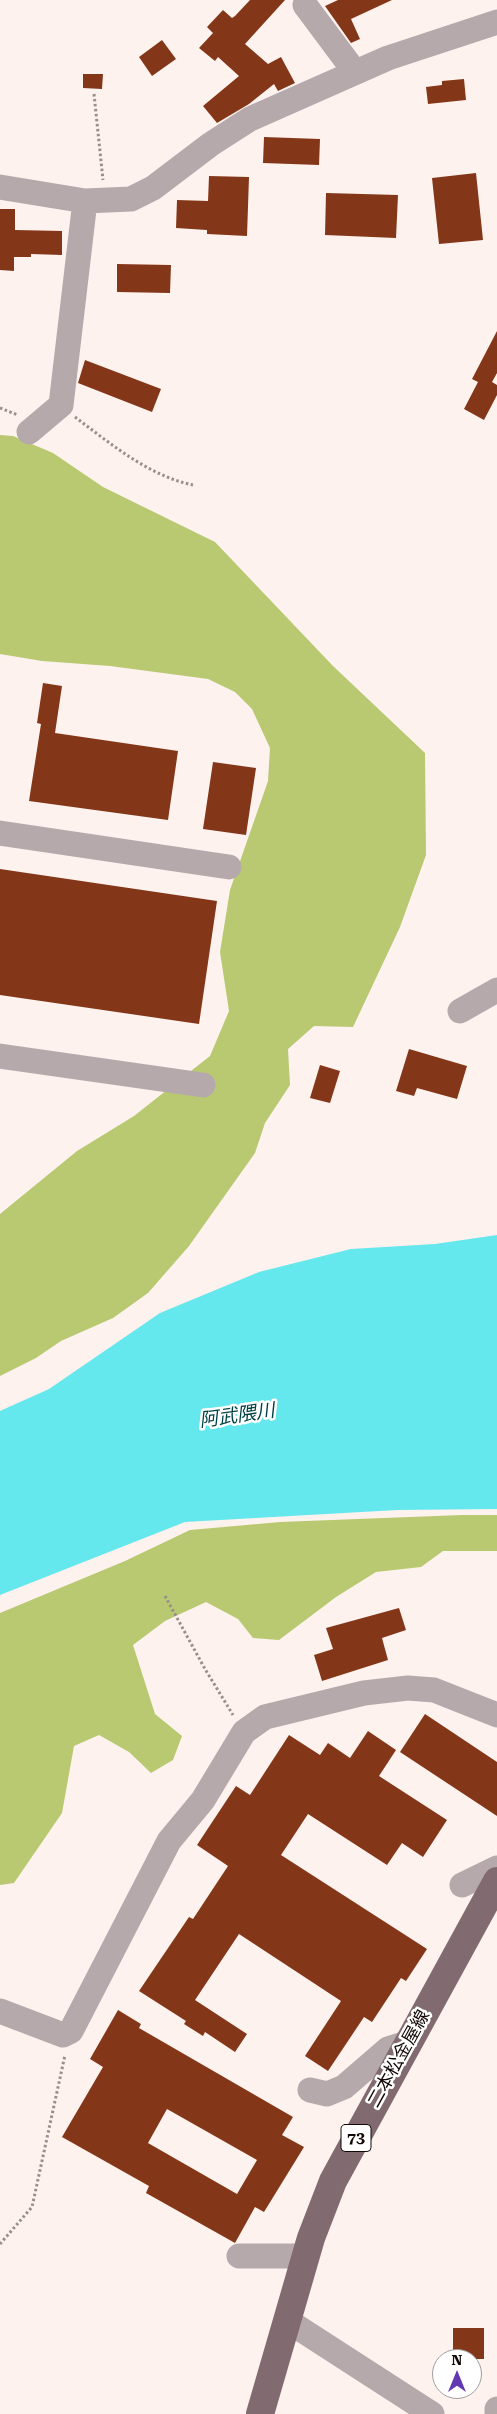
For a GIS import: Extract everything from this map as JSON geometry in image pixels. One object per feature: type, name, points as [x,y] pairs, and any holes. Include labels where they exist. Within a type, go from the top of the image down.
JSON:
[{"type":"main road","name":"二本松金屋線","points":[[260,2414],[306,2256],[333,2181],[497,1881]]},
{"type":"street","points":[[305,5],[355,72]]},
{"type":"street","points":[[0,187],[96,201],[131,199],[148,191],[211,144],[250,119],[388,58],[497,22]]},
{"type":"street","points":[[29,432],[61,405],[96,201]]},
{"type":"street","points":[[0,833],[229,867]]},
{"type":"street","points":[[460,1011],[497,990]]},
{"type":"street","points":[[0,1056],[203,1085]]},
{"type":"street","points":[[0,2011],[63,2036],[70,2031],[169,1842],[203,1800],[244,1732],[265,1717],[364,1693],[408,1688],[434,1690],[497,1715]]},
{"type":"street","points":[[462,1885],[497,1868]]},
{"type":"street","points":[[472,1924],[497,1913]]},
{"type":"street","points":[[310,2090],[327,2094],[344,2086],[388,2049],[407,2043]]},
{"type":"street","points":[[239,2256],[306,2256]]},
{"type":"street","points":[[288,2321],[432,2414]]},
{"type":"street","points":[[497,2409],[497,2414]]},
{"type":"path","points":[[94,94],[96,201]]},
{"type":"path","points":[[61,405],[102,438],[142,464],[171,480],[193,485]]},
{"type":"path","points":[[165,1596],[205,1669],[244,1732]]},
{"type":"path","points":[[0,2244],[32,2207],[70,2031]]},
{"type":"green space","points":[[0,435],[13,436],[53,453],[103,487],[215,542],[333,666],[425,753],[426,855],[400,927],[353,1027],[314,1026],[288,1049],[290,1085],[265,1123],[255,1153],[189,1246],[148,1293],[113,1318],[61,1341],[36,1358],[0,1376],[0,1214],[77,1151],[134,1116],[210,1056],[229,1011],[220,952],[230,890],[268,781],[270,748],[252,709],[235,692],[208,679],[110,666],[42,661],[0,654]]},
{"type":"green space","points":[[497,1515],[497,1551],[443,1551],[421,1567],[376,1572],[336,1597],[279,1640],[253,1638],[238,1619],[206,1602],[165,1621],[133,1645],[155,1714],[182,1736],[173,1760],[151,1773],[129,1752],[99,1735],[74,1746],[62,1813],[14,1883],[0,1885],[0,1613],[125,1561],[190,1530],[280,1522]]},
{"type":"water","name":"阿武隈川","points":[[497,1235],[497,1509],[397,1510],[185,1522],[0,1595],[0,1411],[49,1389],[160,1313],[259,1272],[351,1249],[435,1244]]},
{"type":"building","points":[[250,0],[285,0],[245,44],[268,64],[281,57],[295,83],[278,91],[274,84],[249,104],[217,123],[203,106],[239,76],[218,57],[215,61],[199,48],[213,33],[207,27],[223,10],[232,18]]},
{"type":"building","points":[[338,0],[392,0],[351,19],[360,39],[351,43],[325,6]]},
{"type":"building","points":[[162,40],[176,59],[152,76],[139,57]]},
{"type":"building","points":[[83,74],[103,74],[102,89],[83,88]]},
{"type":"building","points":[[464,79],[466,100],[428,104],[426,87],[442,85],[442,81]]},
{"type":"building","points":[[264,137],[320,139],[319,165],[263,163]]},
{"type":"building","points":[[476,173],[483,240],[439,244],[432,178]]},
{"type":"building","points":[[209,176],[249,177],[247,236],[207,234],[207,230],[176,228],[177,200],[208,201]]},
{"type":"building","points":[[326,193],[398,195],[396,238],[325,235]]},
{"type":"building","points":[[0,209],[15,209],[15,230],[62,231],[62,255],[31,254],[31,257],[14,257],[14,271],[0,270]]},
{"type":"building","points":[[117,264],[171,265],[170,293],[117,292]]},
{"type":"building","points":[[497,331],[497,373],[492,382],[497,385],[497,395],[484,420],[464,409],[478,382],[472,379]]},
{"type":"building","points":[[85,360],[161,389],[152,412],[78,383]]},
{"type":"building","points":[[43,683],[62,686],[55,733],[178,751],[168,820],[29,801],[41,724],[37,723]]},
{"type":"building","points":[[213,762],[256,768],[246,835],[203,829]]},
{"type":"building","points":[[0,869],[217,901],[199,1024],[0,995]]},
{"type":"building","points":[[409,1049],[467,1066],[457,1099],[417,1088],[414,1096],[396,1091]]},
{"type":"building","points":[[320,1065],[340,1071],[330,1103],[310,1098]]},
{"type":"building","points":[[399,1608],[406,1630],[382,1638],[388,1660],[322,1681],[314,1655],[333,1649],[326,1628]]},
{"type":"building","points":[[425,1714],[497,1762],[497,1816],[400,1752]]},
{"type":"building","points":[[368,1731],[396,1750],[379,1776],[447,1820],[423,1857],[402,1843],[387,1865],[308,1814],[281,1855],[427,1949],[406,1981],[401,1978],[372,2022],[364,2017],[328,2071],[305,2056],[341,2001],[239,1934],[195,2000],[247,2034],[235,2052],[205,2032],[203,2036],[184,2024],[186,2021],[139,1991],[189,1917],[193,1919],[228,1866],[197,1845],[236,1786],[250,1795],[289,1735],[320,1755],[328,1743],[350,1758]]},
{"type":"building","points":[[118,2010],[141,2024],[139,2028],[293,2117],[282,2135],[304,2147],[264,2212],[255,2207],[235,2243],[146,2193],[149,2186],[62,2137],[103,2067],[90,2059]],"holes":[[[167,2109],[257,2160],[237,2194],[148,2143]]]},
{"type":"building","points":[[453,2328],[484,2328],[484,2359],[482,2359],[482,2349],[453,2349]]}]
